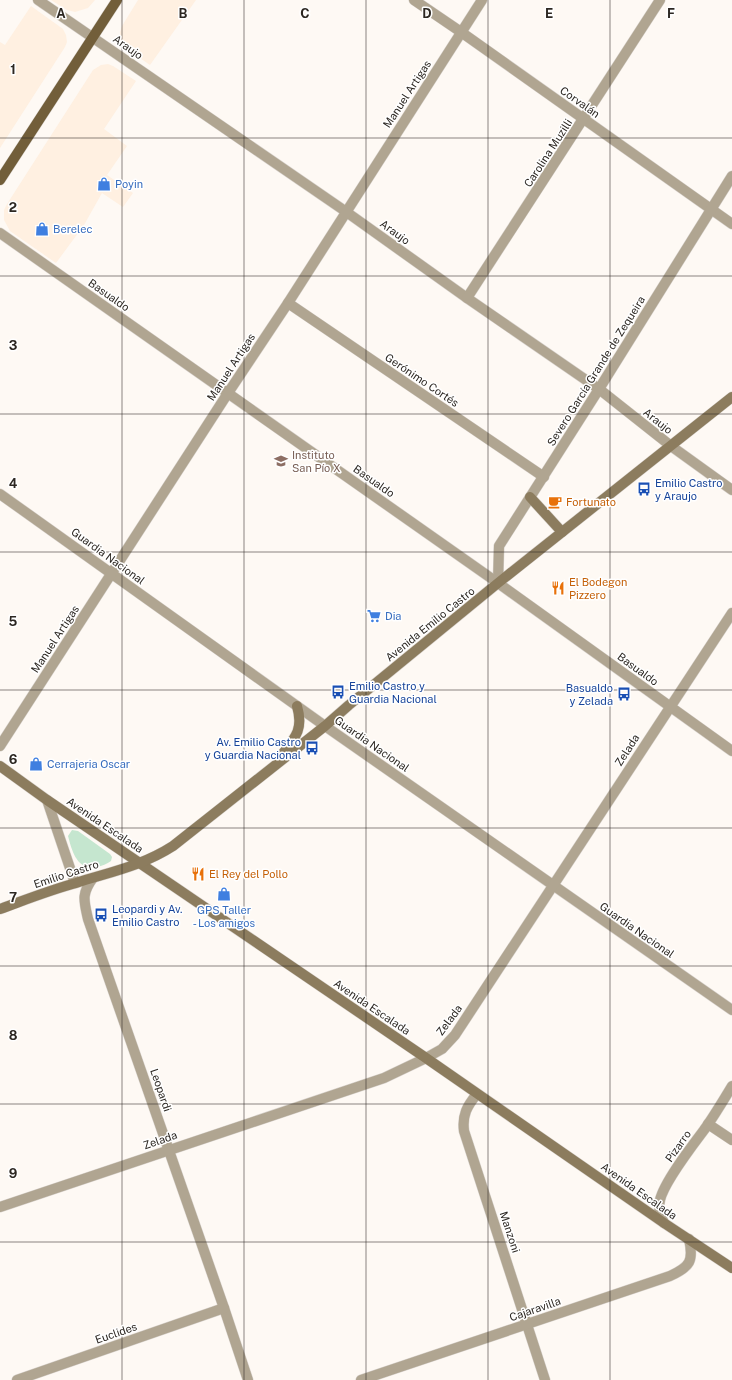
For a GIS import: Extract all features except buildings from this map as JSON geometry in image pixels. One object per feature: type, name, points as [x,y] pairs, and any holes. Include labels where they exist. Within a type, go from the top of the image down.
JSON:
[{"type":"main road","points":[[0,180],[117,0]]},
{"type":"street","name":"Araujo","points":[[38,0],[345,211],[467,298],[599,389],[671,446],[732,490]]},
{"type":"street","name":"Corvalán","points":[[414,0],[732,224]]},
{"type":"street","name":"Manuel Artigas","points":[[0,746],[228,393],[288,303],[345,211],[482,0]]},
{"type":"street","name":"Carolina Muzilli","points":[[467,298],[584,120],[660,0]]},
{"type":"street","name":"Severo García Grande de Zequeira","points":[[498,583],[499,546],[544,477],[732,176]]},
{"type":"street","name":"Basualdo","points":[[0,233],[498,583],[732,751]]},
{"type":"street","name":"Gerónimo Cortés","points":[[288,303],[544,477]]},
{"type":"street","name":"Avenida Emilio Castro","points":[[140,864],[173,846],[325,726],[498,583],[732,397]]},
{"type":"street","name":"Guardia Nacional","points":[[0,494],[325,726],[552,886],[732,1010]]},
{"type":"street","points":[[530,498],[562,532]]},
{"type":"street","name":"Zelada","points":[[0,1206],[384,1078],[442,1049],[455,1035],[732,613]]},
{"type":"street","points":[[273,766],[296,734],[300,725],[300,717],[297,706]]},
{"type":"street","name":"Avenida Escalada","points":[[0,766],[140,864],[426,1058],[664,1224],[732,1268]]},
{"type":"street","points":[[47,800],[75,883]]},
{"type":"street","name":"Emilio Castro","points":[[0,909],[75,883],[140,864]]},
{"type":"street","name":"Leopardi","points":[[93,878],[86,887],[84,898],[88,919],[248,1380]]},
{"type":"street","name":"Pizarro","points":[[664,1224],[659,1210],[660,1198],[676,1169],[708,1124],[732,1086]]},
{"type":"street","name":"Manzoni","points":[[477,1094],[468,1105],[464,1113],[464,1131],[544,1380]]},
{"type":"street","points":[[708,1124],[732,1140]]},
{"type":"street","name":"Cajaravilla","points":[[361,1380],[681,1272],[692,1257],[689,1239]]},
{"type":"street","name":"Euclides","points":[[17,1380],[224,1308]]},
{"type":"shaded area","points":[[51,0],[95,0],[88,8],[75,12],[67,10]]},
{"type":"shaded area","points":[[138,0],[196,0],[150,65],[127,49],[120,39],[122,26]]},
{"type":"shaded area","points":[[31,6],[63,29],[67,42],[0,148],[0,42],[5,45]]},
{"type":"shaded area","points":[[108,64],[136,81],[104,129],[127,146],[107,175],[133,193],[123,207],[102,193],[84,225],[56,263],[10,231],[4,220],[4,210],[93,70],[101,65]]},
{"type":"green space","points":[[72,830],[78,831],[110,854],[112,857],[111,861],[97,867],[85,866],[80,863],[76,859],[71,848],[68,836]]},
{"type":"place","name":"Poyin","points":[[104,184]]},
{"type":"place","name":"Berelec","points":[[42,229]]},
{"type":"place","name":"Instituto San Pío X","points":[[281,461]]},
{"type":"place","name":"Emilio Castro y Araujo","points":[[644,489]]},
{"type":"place","name":"Fortunato","points":[[555,502]]},
{"type":"place","name":"El Bodegon Pizzero","points":[[558,588]]},
{"type":"place","name":"Dia","points":[[374,616]]},
{"type":"place","name":"Emilio Castro y Guardia Nacional","points":[[338,692]]},
{"type":"place","name":"Basualdo y Zelada","points":[[624,694]]},
{"type":"place","name":"Av. Emilio Castro y Guardia Nacional","points":[[312,748]]},
{"type":"place","name":"Cerrajeria Oscar","points":[[36,764]]},
{"type":"place","name":"El Rey del Pollo","points":[[198,874]]},
{"type":"place","name":"GPS Taller - Los amigos","points":[[224,894]]},
{"type":"place","name":"Leopardi y Av. Emilio Castro","points":[[101,915]]}]
